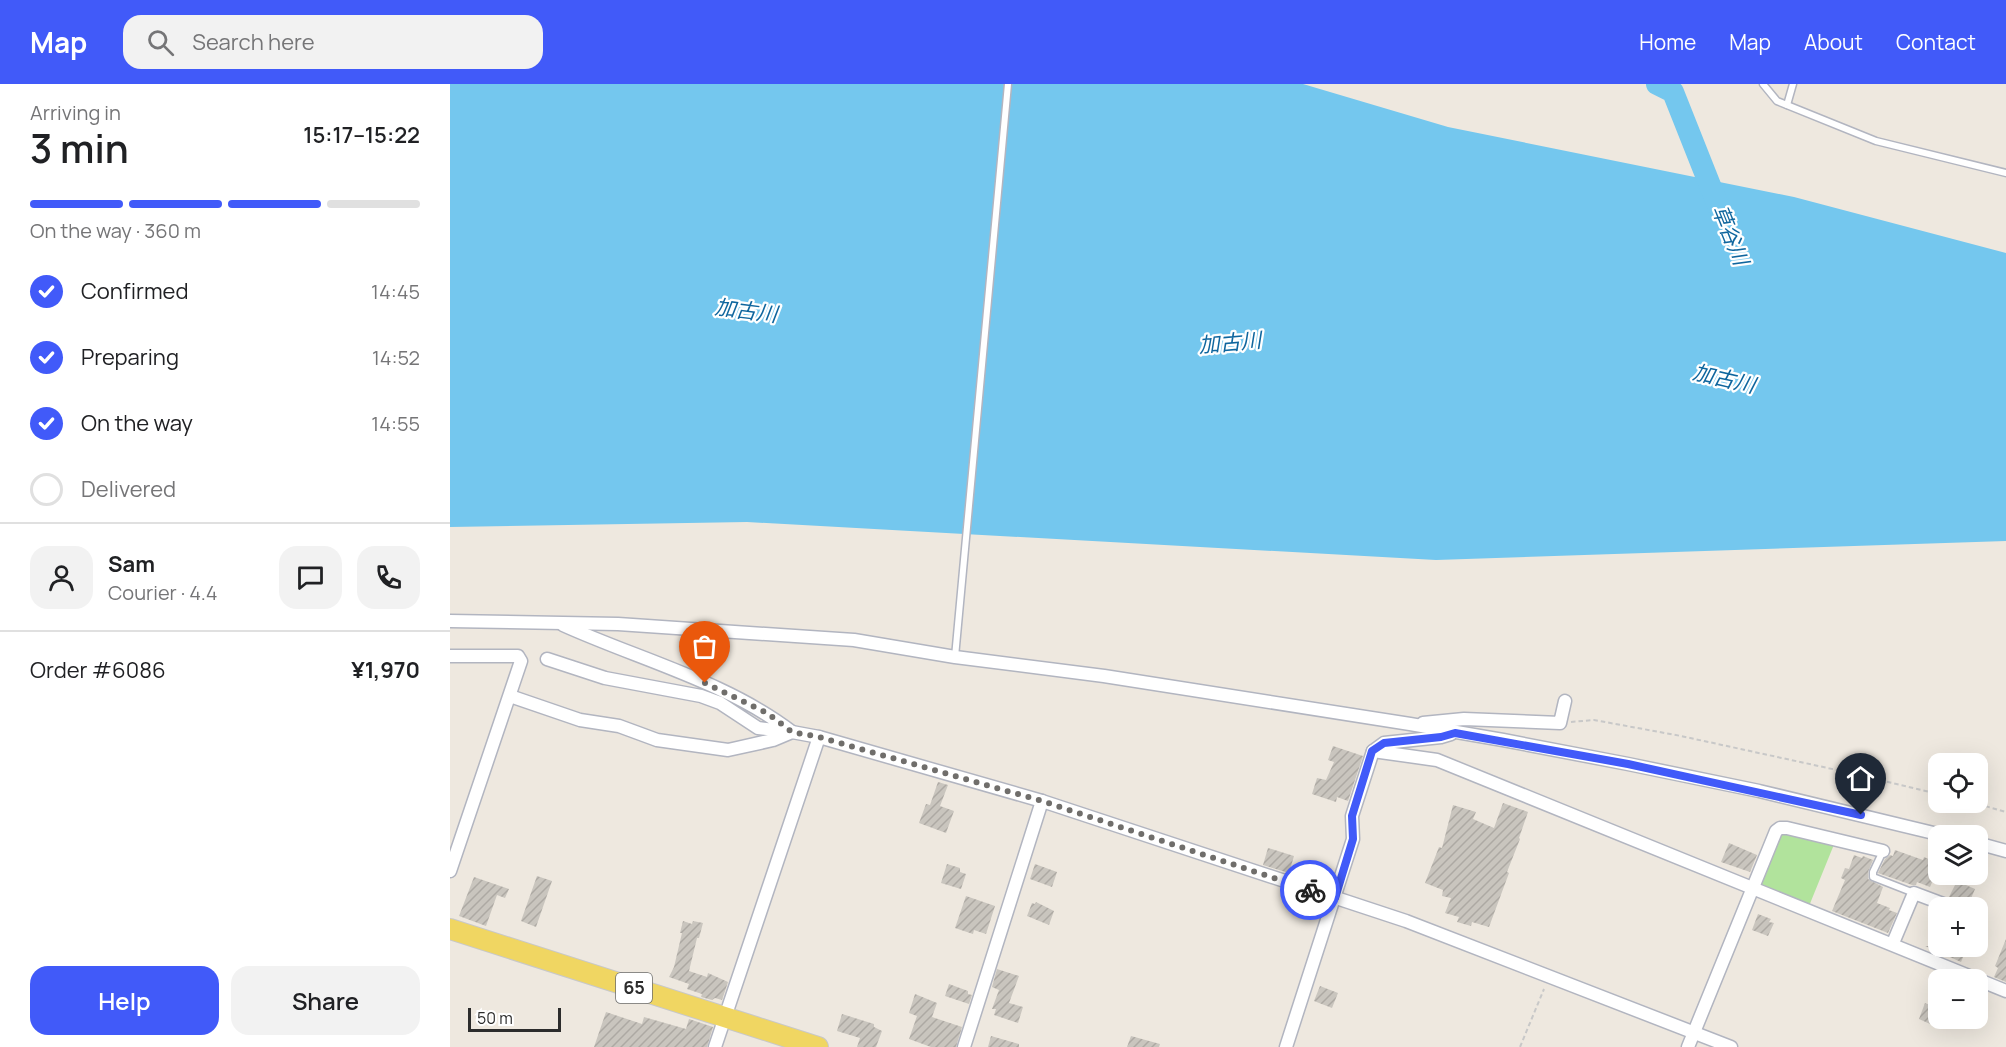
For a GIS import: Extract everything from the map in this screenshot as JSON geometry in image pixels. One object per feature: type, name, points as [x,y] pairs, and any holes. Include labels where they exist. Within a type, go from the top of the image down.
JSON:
[{"type":"main road","name":"65","points":[[450,929],[818,1047]]},
{"type":"street","points":[[450,621],[618,624],[854,640],[1410,724],[1650,768],[1928,832]]},
{"type":"street","points":[[556,622],[726,692],[767,713],[792,732]]},
{"type":"street","points":[[450,656],[518,656],[521,662],[450,871]]},
{"type":"street","points":[[547,659],[605,678],[701,696],[720,704],[759,729],[819,737],[1042,801],[1406,921],[1731,1047]]},
{"type":"street","points":[[510,696],[580,720],[619,726],[657,740],[728,750],[773,740],[792,732]]},
{"type":"street","points":[[1410,724],[1464,719],[1560,723],[1565,701]]},
{"type":"street","points":[[1289,1046],[1353,839],[1352,816],[1372,751],[1384,743],[1441,737],[1455,733]]},
{"type":"street","points":[[715,1047],[819,737]]},
{"type":"street","points":[[1372,751],[1437,760],[2006,990]]},
{"type":"street","points":[[964,1047],[1042,801]]},
{"type":"street","points":[[1688,1047],[1776,831],[1780,828],[1787,828],[1883,851]]},
{"type":"street","points":[[1988,846],[2006,851]]},
{"type":"street","points":[[1893,944],[1914,892],[1928,898]]},
{"type":"lane","points":[[955,657],[1008,84]]},
{"type":"lane","points":[[1763,84],[1777,101],[1876,141],[2006,173]]},
{"type":"lane","points":[[1787,105],[1793,84]]},
{"type":"lane","points":[[1883,851],[1873,877],[1914,892]]},
{"type":"path","points":[[1560,723],[1594,720],[1681,736],[1928,792]]},
{"type":"path","points":[[1988,807],[2006,812]]},
{"type":"path","points":[[1520,1047],[1549,976]]},
{"type":"green space","points":[[1779,833],[1835,842],[1809,906],[1759,885]]},
{"type":"water","name":"加古川","points":[[450,84],[1303,84],[1448,127],[1794,197],[2006,253],[2006,541],[1436,560],[747,522],[450,527]]},
{"type":"building","points":[[1333,746],[1363,756],[1348,801],[1337,797],[1336,802],[1312,794],[1317,778],[1326,780],[1334,762],[1328,760]]},
{"type":"building","points":[[938,782],[948,785],[940,806],[954,811],[946,833],[919,823],[926,804],[930,805]]},
{"type":"building","points":[[1503,803],[1528,812],[1489,927],[1472,922],[1471,926],[1457,922],[1459,917],[1445,913],[1451,898],[1442,896],[1443,890],[1425,883],[1439,847],[1442,848],[1453,805],[1476,812],[1473,819],[1494,828]]},
{"type":"building","points":[[1729,843],[1757,855],[1750,872],[1721,862]]},
{"type":"building","points":[[1268,848],[1294,856],[1289,873],[1263,865]]},
{"type":"building","points":[[1895,850],[1923,860],[1924,857],[1928,859],[1928,885],[1931,885],[1930,887],[1917,882],[1916,885],[1912,885],[1878,873],[1885,859],[1890,855],[1893,856]]},
{"type":"building","points":[[1854,855],[1873,860],[1868,879],[1883,887],[1877,903],[1897,913],[1888,933],[1832,911],[1845,880],[1841,878],[1845,868],[1849,869]]},
{"type":"building","points":[[947,864],[960,868],[960,872],[966,874],[961,889],[941,883]]},
{"type":"building","points":[[1035,864],[1057,872],[1052,887],[1030,879]]},
{"type":"building","points":[[537,876],[552,881],[536,927],[521,921]]},
{"type":"building","points":[[474,877],[509,889],[505,898],[497,895],[486,926],[459,916]]},
{"type":"building","points":[[1955,885],[1966,885],[1975,889],[1972,897],[1949,897]]},
{"type":"building","points":[[966,896],[995,906],[986,934],[974,930],[973,934],[955,928]]},
{"type":"building","points":[[1036,902],[1054,911],[1049,925],[1027,916],[1032,903]]},
{"type":"building","points":[[1758,914],[1771,919],[1769,922],[1774,923],[1768,936],[1752,930]]},
{"type":"building","points":[[683,921],[692,924],[693,921],[703,923],[689,971],[707,977],[708,973],[728,982],[722,1000],[701,997],[702,994],[687,989],[689,984],[669,977],[674,967]]},
{"type":"building","points":[[2006,939],[2006,982],[1994,977],[1998,968],[1995,966]]},
{"type":"building","points":[[1950,957],[1963,957],[1961,962]]},
{"type":"building","points":[[997,969],[1019,976],[1009,1003],[1023,1007],[1018,1023],[994,1015],[996,1009],[992,1009],[999,990],[992,987]]},
{"type":"building","points":[[949,984],[968,991],[968,994],[972,995],[969,1004],[945,996]]},
{"type":"building","points":[[1320,986],[1338,993],[1332,1008],[1314,1001]]},
{"type":"building","points":[[915,994],[937,1003],[932,1017],[962,1027],[956,1047],[931,1047],[909,1039],[917,1016],[909,1013]]},
{"type":"building","points":[[1925,1003],[1928,1004],[1928,1023],[1919,1019]]},
{"type":"building","points":[[606,1012],[642,1024],[644,1017],[686,1029],[689,1019],[713,1027],[707,1047],[594,1047]]},
{"type":"building","points":[[842,1014],[874,1024],[874,1027],[882,1031],[876,1047],[857,1047],[860,1038],[837,1031]]},
{"type":"building","points":[[991,1036],[1019,1044],[1019,1047],[988,1047]]},
{"type":"building","points":[[1131,1036],[1160,1044],[1159,1047],[1127,1047]]},
{"type":"waterway","name":"草谷川","points":[[1657,84],[1673,92],[1719,208]]},
{"type":"way so far","points":[[705,683],[767,713],[792,732],[819,737],[1042,801],[1310,890]]},
{"type":"route","points":[[1310,890],[1335,898],[1353,839],[1352,816],[1372,751],[1384,743],[1441,737],[1455,733],[1628,764],[1861,815]]}]
